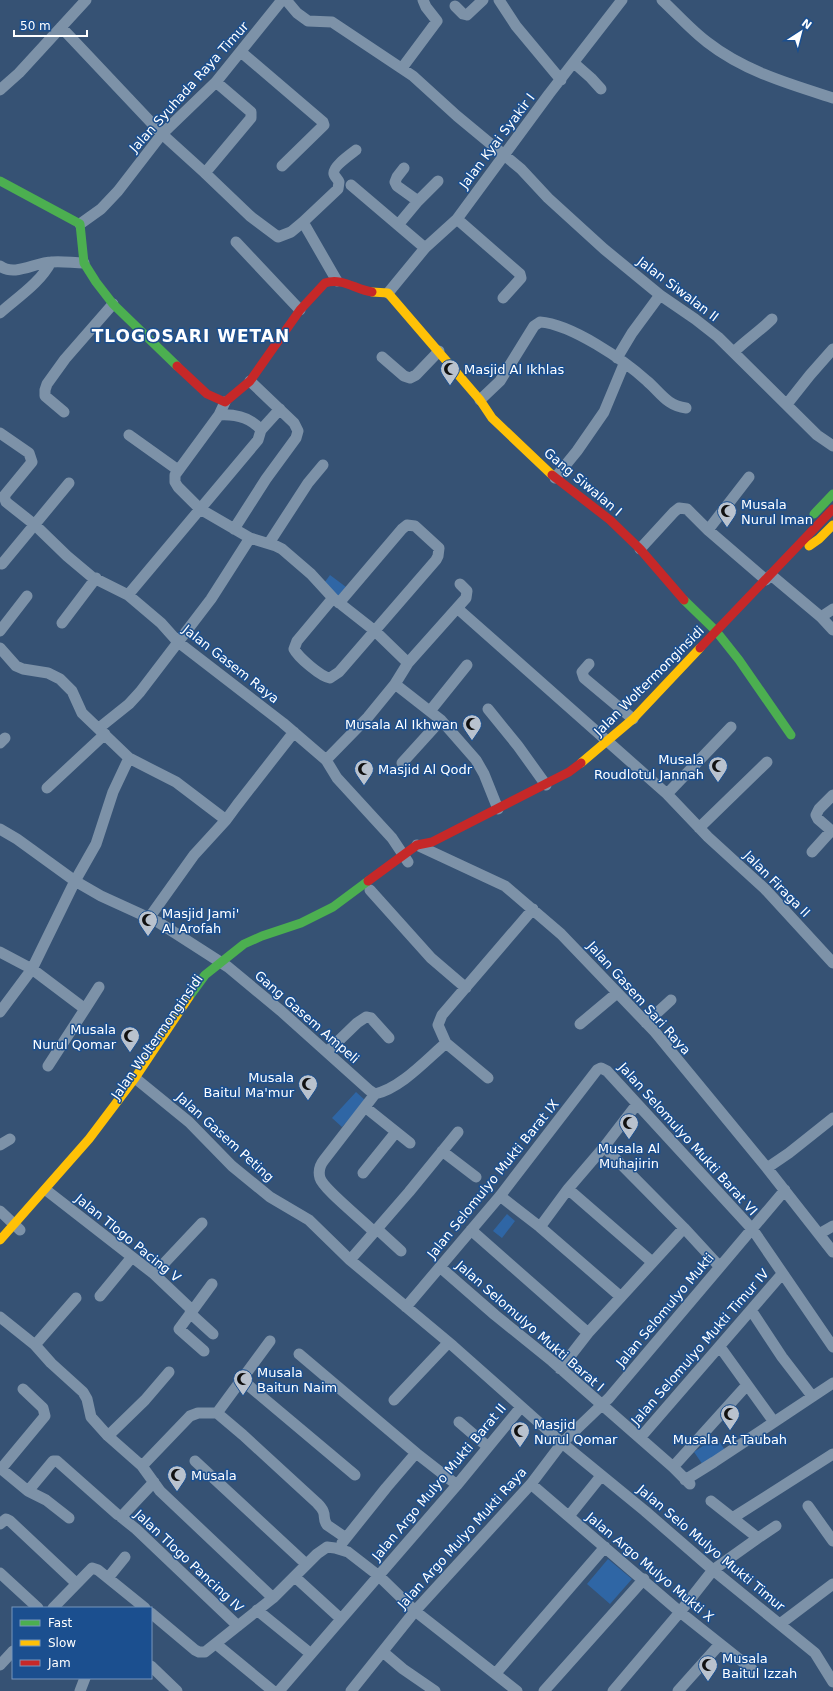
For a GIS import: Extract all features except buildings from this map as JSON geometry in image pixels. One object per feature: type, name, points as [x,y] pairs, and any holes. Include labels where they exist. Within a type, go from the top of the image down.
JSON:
[{"type":"main road","points":[[0,181],[80,224],[84,263],[113,304],[155,346],[223,408],[250,381],[300,310],[325,283],[330,280],[337,281],[365,291],[388,293]]},
{"type":"main road","name":"Gang Siwalan I","points":[[388,293],[480,400],[492,418],[555,478],[610,520],[640,549],[683,599],[716,632],[739,660],[791,735]]},
{"type":"main road","points":[[833,494],[806,524],[795,539],[793,552],[811,545],[833,525]]},
{"type":"main road","name":"Jalan Woltermonginsidi","points":[[76,1168],[95,1146],[138,1081],[198,997],[224,964],[244,944],[262,936],[301,923],[333,907],[424,846],[569,772],[633,719],[833,509]]},
{"type":"main road","name":"Jalan Woltermonginsidi","points":[[325,921],[370,890],[405,858]]},
{"type":"main road","points":[[260,947],[312,928]]},
{"type":"main road","name":"Jalan Woltermonginsidi","points":[[224,964],[249,952]]},
{"type":"main road","name":"Jalan Woltermonginsidi","points":[[3,1250],[17,1227],[49,1197],[89,1139],[138,1081]]},
{"type":"main road","name":"Jalan Woltermonginsidi","points":[[0,1240],[17,1227],[49,1197]]},
{"type":"street","points":[[0,90],[19,73],[86,0]]},
{"type":"street","name":"Jalan Syuhada Raya Timur","points":[[80,224],[101,209],[118,191],[162,134],[216,82],[282,0]]},
{"type":"street","name":"Jalan Siwalan II","points":[[286,0],[297,13],[308,21],[332,22],[413,76],[457,116],[504,155],[604,249],[660,295],[695,319],[734,352],[817,435],[833,446]]},
{"type":"street","points":[[402,68],[437,21],[426,7],[423,0]]},
{"type":"street","points":[[455,6],[463,14],[467,15],[483,0]]},
{"type":"street","points":[[499,0],[516,26],[562,80]]},
{"type":"street","name":"Jalan Kyai Syakir I","points":[[388,293],[425,248],[457,219],[622,0]]},
{"type":"street","points":[[662,0],[706,42],[747,68],[786,83],[833,98]]},
{"type":"street","points":[[61,27],[162,134],[205,172],[250,216],[278,237],[290,232],[303,222],[338,189],[339,182],[334,175],[334,170],[336,166],[356,150]]},
{"type":"street","points":[[241,52],[323,122],[324,125],[282,166]]},
{"type":"street","points":[[574,63],[601,89]]},
{"type":"street","points":[[205,172],[249,123],[251,118],[251,112],[216,82]]},
{"type":"street","points":[[404,168],[395,182],[397,186],[418,201]]},
{"type":"street","points":[[398,226],[418,201],[438,181]]},
{"type":"street","points":[[351,185],[425,248]]},
{"type":"street","points":[[457,219],[520,274],[521,278],[503,298]]},
{"type":"street","points":[[303,222],[337,281]]},
{"type":"street","points":[[236,242],[300,310]]},
{"type":"street","points":[[0,266],[6,270],[13,271],[84,263]]},
{"type":"street","points":[[0,313],[30,287],[47,268]]},
{"type":"street","points":[[555,478],[577,451],[604,412],[620,361],[632,333],[660,295]]},
{"type":"street","points":[[64,412],[45,396],[47,384],[65,359],[113,304]]},
{"type":"street","points":[[734,352],[746,341],[760,332],[772,319]]},
{"type":"street","points":[[480,400],[500,381],[534,326],[540,322],[571,330],[647,380],[676,407],[686,408]]},
{"type":"street","points":[[787,404],[833,349]]},
{"type":"street","points":[[382,357],[404,376],[410,378],[416,376],[439,351]]},
{"type":"street","points":[[234,529],[266,479],[296,438],[298,432],[294,424],[280,409],[250,381]]},
{"type":"street","points":[[261,430],[223,408],[178,470],[175,475],[175,482],[200,509],[250,538],[269,543],[282,549],[336,601],[375,631],[408,663]]},
{"type":"street","points":[[128,595],[258,440],[261,430],[280,409]]},
{"type":"street","name":"Jalan Gasem Raya","points":[[0,433],[29,454],[32,459],[32,462],[4,496],[6,502],[35,525],[67,556],[96,578],[128,595],[161,623],[178,642],[294,732],[326,760],[338,778],[392,838],[405,858]]},
{"type":"street","points":[[129,435],[178,470]]},
{"type":"street","points":[[269,543],[308,483],[323,465]]},
{"type":"street","points":[[708,530],[749,477]]},
{"type":"street","points":[[2,564],[68,483]]},
{"type":"street","points":[[640,549],[679,508],[687,509],[708,530],[821,617],[833,630]]},
{"type":"street","points":[[407,525],[414,526],[439,548],[438,556],[375,631],[339,672],[330,678],[322,675],[294,649],[294,645],[402,529],[407,525]]},
{"type":"street","points":[[47,788],[140,692],[211,599],[250,538]]},
{"type":"street","points":[[62,623],[96,578]]},
{"type":"street","points":[[326,760],[368,717],[395,684],[408,663],[466,598],[468,594],[467,591],[460,584]]},
{"type":"street","points":[[0,631],[27,596]]},
{"type":"street","name":"Jalan Firaga II","points":[[457,608],[668,794],[700,828],[765,888],[831,956]]},
{"type":"street","points":[[821,617],[833,609]]},
{"type":"street","points":[[0,648],[16,666],[23,669],[48,674],[60,679],[72,691],[82,713],[129,758],[176,782],[226,820]]},
{"type":"street","points":[[589,664],[582,672],[584,678],[633,719]]},
{"type":"street","points":[[430,711],[468,665]]},
{"type":"street","points":[[395,684],[441,720],[476,760],[484,774],[498,809]]},
{"type":"street","points":[[488,709],[518,746],[546,785]]},
{"type":"street","points":[[402,763],[441,720]]},
{"type":"street","points":[[668,794],[731,727]]},
{"type":"street","points":[[149,918],[194,855],[226,820],[294,732]]},
{"type":"street","points":[[0,1012],[32,969],[75,881],[96,844],[113,792],[129,758]]},
{"type":"street","points":[[700,828],[767,762]]},
{"type":"street","points":[[812,852],[832,831],[818,818],[816,814],[818,809],[833,795]]},
{"type":"street","name":"Gang Gasem Ampeli","points":[[0,829],[17,839],[75,881],[101,896],[158,922],[224,964],[375,1094]]},
{"type":"street","name":"Jalan Gasem Sari Raya","points":[[424,846],[505,886],[561,934],[617,993],[650,1020],[833,1252]]},
{"type":"street","points":[[370,890],[431,958],[466,988]]},
{"type":"street","points":[[488,1078],[446,1043],[438,1025],[439,1020],[533,909]]},
{"type":"street","points":[[0,952],[32,969],[85,1009]]},
{"type":"street","points":[[48,1066],[99,987]]},
{"type":"street","points":[[580,1024],[617,993]]},
{"type":"street","points":[[650,1020],[671,1000]]},
{"type":"street","points":[[327,1052],[357,1023],[366,1017],[371,1018],[389,1038]]},
{"type":"street","points":[[401,1251],[322,1184],[320,1177],[320,1165],[375,1094],[385,1092],[395,1086],[446,1043]]},
{"type":"street","name":"Jalan Selomulyo Mukti Barat VI","points":[[602,1068],[607,1071],[688,1158],[752,1230],[833,1347]]},
{"type":"street","name":"Jalan Selomulyo Mukti Barat IX","points":[[406,1307],[500,1196],[597,1070],[602,1068]]},
{"type":"street","name":"Jalan Gasem Peting","points":[[138,1081],[189,1122],[232,1166],[260,1189],[309,1220],[350,1260],[448,1343]]},
{"type":"street","points":[[540,1228],[568,1189],[604,1147],[637,1104]]},
{"type":"street","points":[[365,1107],[410,1143]]},
{"type":"street","points":[[767,1168],[789,1153],[833,1118]]},
{"type":"street","points":[[363,1174],[396,1132]]},
{"type":"street","points":[[350,1260],[458,1132]]},
{"type":"street","points":[[604,1147],[684,1228],[719,1266]]},
{"type":"street","points":[[442,1151],[476,1177]]},
{"type":"street","points":[[568,1189],[652,1262]]},
{"type":"street","name":"Jalan Selomulyo Mukti","points":[[562,1443],[602,1406],[702,1289],[719,1266],[752,1230],[785,1190]]},
{"type":"street","points":[[500,1196],[621,1297]]},
{"type":"street","name":"Jalan Tlogo Pacing V","points":[[49,1197],[154,1274],[213,1334]]},
{"type":"street","points":[[0,1211],[17,1227]]},
{"type":"street","points":[[154,1274],[202,1223]]},
{"type":"street","points":[[819,1234],[833,1226]]},
{"type":"street","points":[[560,1369],[588,1333],[684,1228]]},
{"type":"street","points":[[471,1230],[588,1333]]},
{"type":"street","points":[[100,1296],[132,1257]]},
{"type":"street","name":"Jalan Selomulyo Mukti Barat I","points":[[440,1267],[640,1438],[688,1482],[774,1422]]},
{"type":"street","name":"Jalan Selomulyo Mukti Timur IV","points":[[640,1438],[782,1274]]},
{"type":"street","points":[[204,1351],[180,1330],[191,1311],[212,1284]]},
{"type":"street","points":[[36,1345],[76,1298]]},
{"type":"street","points":[[751,1310],[782,1357],[812,1396]]},
{"type":"street","points":[[0,1318],[36,1345],[51,1363],[83,1392],[87,1399],[91,1417],[108,1436],[142,1466],[160,1491],[273,1598]]},
{"type":"street","points":[[216,1413],[270,1341]]},
{"type":"street","points":[[394,1400],[448,1343]]},
{"type":"street","name":"Jalan Selo Mulyo Mukti Timur","points":[[448,1343],[601,1476],[646,1511],[713,1570],[815,1653],[833,1682]]},
{"type":"street","points":[[720,1347],[774,1422],[833,1383]]},
{"type":"street","points":[[299,1354],[416,1453],[457,1485]]},
{"type":"street","points":[[108,1436],[145,1400],[169,1372]]},
{"type":"street","points":[[242,1380],[354,1475]]},
{"type":"street","points":[[673,1467],[747,1385]]},
{"type":"street","points":[[23,1389],[43,1408],[45,1416],[1,1469],[28,1491],[46,1500],[69,1518]]},
{"type":"street","name":"Jalan Argo Mulyo Mukti Barat II","points":[[279,1691],[457,1485],[521,1407]]},
{"type":"street","points":[[142,1466],[190,1416],[198,1413],[216,1413],[243,1435],[317,1503],[324,1512],[325,1522],[327,1525],[344,1540],[416,1453]]},
{"type":"street","points":[[459,1422],[488,1446]]},
{"type":"street","name":"Jalan Argo Mulyo Mukti Raya","points":[[351,1691],[414,1611],[531,1484],[562,1443]]},
{"type":"street","points":[[734,1517],[833,1454]]},
{"type":"street","points":[[28,1491],[53,1461],[57,1461],[118,1515]]},
{"type":"street","points":[[195,1461],[306,1564]]},
{"type":"street","points":[[569,1516],[601,1476]]},
{"type":"street","name":"Jalan Tlogo Pancing IV","points":[[154,1482],[121,1517],[136,1528],[238,1626]]},
{"type":"street","name":"Jalan Argo Mulyo Mukti X","points":[[531,1484],[644,1579],[680,1612],[753,1670]]},
{"type":"street","points":[[712,1501],[734,1517],[758,1538]]},
{"type":"street","points":[[808,1506],[833,1541]]},
{"type":"street","points":[[0,1524],[6,1519],[10,1521],[76,1583]]},
{"type":"street","points":[[612,1691],[680,1612],[713,1570],[776,1526]]},
{"type":"street","points":[[152,1614],[199,1652],[205,1652],[273,1598],[306,1564],[327,1547],[335,1548],[348,1552],[379,1576],[414,1611],[496,1673],[517,1691]]},
{"type":"street","points":[[496,1673],[606,1547]]},
{"type":"street","points":[[108,1578],[125,1557]]},
{"type":"street","points":[[54,1607],[92,1568],[98,1570],[144,1607]]},
{"type":"street","points":[[0,1573],[37,1607]]},
{"type":"street","points":[[295,1577],[341,1619]]},
{"type":"street","points":[[544,1691],[644,1579]]},
{"type":"street","points":[[780,1624],[833,1584]]},
{"type":"street","points":[[257,1610],[311,1654]]},
{"type":"street","points":[[216,1644],[273,1691]]},
{"type":"street","points":[[682,1689],[720,1644]]},
{"type":"street","points":[[0,1664],[12,1652]]},
{"type":"street","points":[[383,1652],[423,1687],[435,1691]]},
{"type":"street","points":[[152,1667],[177,1691]]},
{"type":"street","points":[[80,1691],[85,1679]]},
{"type":"shaded area","points":[[330,575],[346,587],[337,598],[322,586]]},
{"type":"shaded area","points":[[356,1092],[366,1101],[342,1127],[332,1118]]},
{"type":"shaded area","points":[[507,1214],[515,1221],[502,1238],[493,1231]]},
{"type":"shaded area","points":[[716,1437],[725,1450],[703,1465],[694,1452]]},
{"type":"shaded area","points":[[608,1559],[632,1579],[610,1604],[587,1584]]},
{"type":"traffic: fast","points":[[0,181],[80,224],[84,263],[96,282],[113,304],[177,366]]},
{"type":"traffic: fast","points":[[814,514],[833,494]]},
{"type":"traffic: fast","points":[[684,600],[716,631],[739,660],[791,735]]},
{"type":"traffic: fast","points":[[189,997],[205,975],[244,944],[262,936],[301,923],[333,907],[368,881]]},
{"type":"traffic: slow","points":[[372,292],[388,293],[480,400],[492,418],[552,475]]},
{"type":"traffic: slow","points":[[809,546],[819,539],[833,525]]},
{"type":"traffic: slow","points":[[581,763],[633,719],[700,648]]},
{"type":"traffic: slow","points":[[0,1240],[89,1139],[135,1078],[189,997]]},
{"type":"traffic: jam","points":[[177,366],[207,394],[225,402],[250,381],[300,310],[325,283],[343,283],[372,292]]},
{"type":"traffic: jam","points":[[552,475],[610,520],[640,549],[684,600]]},
{"type":"traffic: jam","points":[[700,648],[833,509]]},
{"type":"traffic: jam","points":[[368,881],[417,845],[432,842],[569,772],[581,763]]},
{"type":"place","name":"Masjid Al Ikhlas","points":[[450,386]]},
{"type":"place","name":"Musala Nurul Iman","points":[[727,528]]},
{"type":"place","name":"Musala Al Ikhwan","points":[[472,741]]},
{"type":"place","name":"Musala Roudlotul Jannah","points":[[718,783]]},
{"type":"place","name":"Masjid Al Qodr","points":[[364,786]]},
{"type":"place","name":"Masjid Jami' Al Arofah","points":[[148,937]]},
{"type":"place","name":"Musala Nurul Qomar","points":[[130,1053]]},
{"type":"place","name":"Musala Baitul Ma'mur","points":[[308,1101]]},
{"type":"place","name":"Musala Al Muhajirin","points":[[629,1140]]},
{"type":"place","name":"Musala Baitun Naim","points":[[243,1396]]},
{"type":"place","name":"Musala At Taubah","points":[[730,1431]]},
{"type":"place","name":"Masjid Nurul Qomar","points":[[520,1448]]},
{"type":"place","name":"Musala","points":[[177,1492]]},
{"type":"place","name":"Musala Baitul Izzah","points":[[708,1682]]},
{"type":"district","name":"TLOGOSARI WETAN","points":[[191,336]]}]
